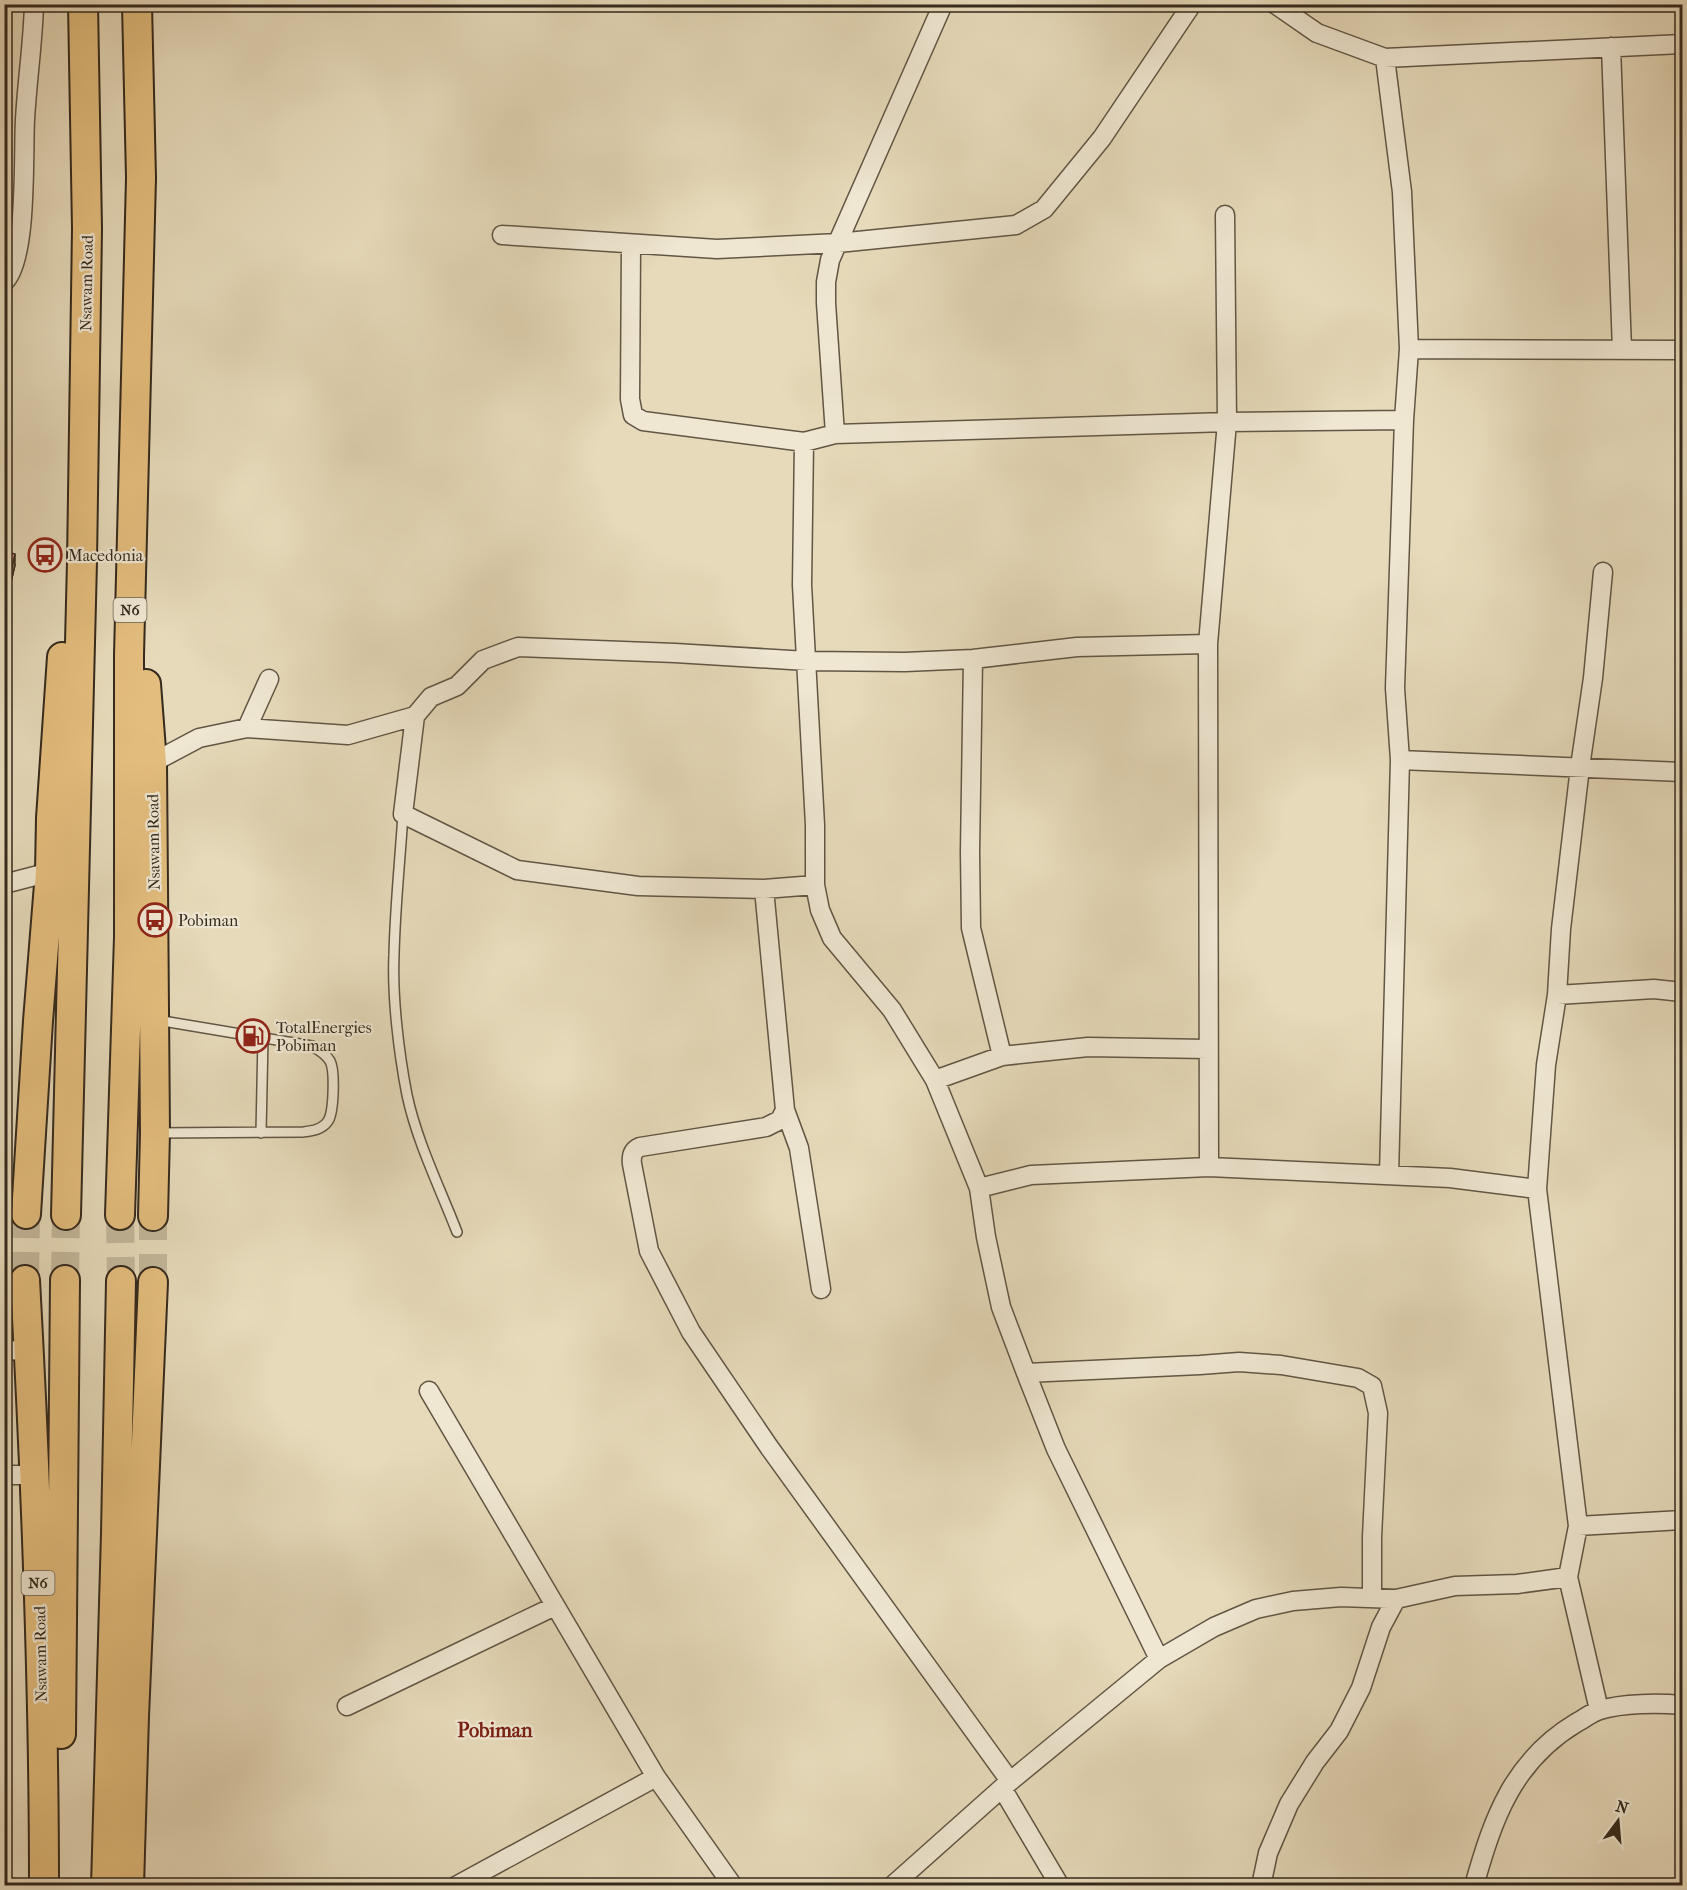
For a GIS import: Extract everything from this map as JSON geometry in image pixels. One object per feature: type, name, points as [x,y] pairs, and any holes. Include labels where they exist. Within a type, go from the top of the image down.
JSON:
[{"type":"highway","name":"Nsawam Road","points":[[66,1215],[82,561],[87,229],[83,4]]},
{"type":"highway","name":"Nsawam Road","points":[[120,1215],[129,937],[129,655],[141,178],[137,4]]},
{"type":"highway","name":"Nsawam Road","points":[[133,504],[152,763],[155,1133],[153,1216]]},
{"type":"highway","name":"Nsawam Road","points":[[26,1214],[50,872],[51,818],[61,665],[82,561]]},
{"type":"highway","name":"Nsawam Road","points":[[25,1280],[17,1350],[34,1475],[40,1636],[44,1886]]},
{"type":"highway","name":"Nsawam Road","points":[[59,1886],[65,1281]]},
{"type":"highway","points":[[106,1886],[121,1281]]},
{"type":"highway","points":[[129,1886],[153,1282]]},
{"type":"street","points":[[4,282],[10,278],[18,248],[23,204],[24,120],[34,4]]},
{"type":"street","points":[[835,434],[826,282],[830,260],[943,4]]},
{"type":"street","points":[[502,235],[717,249],[838,243],[1016,225],[1044,209],[1102,138],[1192,4]]},
{"type":"street","points":[[1275,4],[1317,33],[1385,58],[1683,44]]},
{"type":"street","points":[[1611,47],[1622,350]]},
{"type":"street","points":[[1385,58],[1402,192],[1409,349],[1404,420],[1395,688],[1400,760],[1389,1175]]},
{"type":"street","points":[[1209,1167],[1208,644],[1227,423],[1225,216]]},
{"type":"street","points":[[631,244],[630,399],[633,415],[643,421],[804,442],[835,434],[1404,420]]},
{"type":"street","points":[[1409,349],[1683,350]]},
{"type":"street","points":[[804,442],[802,585],[815,825],[815,885],[820,910],[832,938],[892,1010],[935,1080],[979,1188],[986,1237],[1001,1307],[1026,1373],[1056,1449],[1159,1659]]},
{"type":"street","points":[[1599,1710],[1568,1578],[1578,1526],[1537,1189],[1546,1065],[1557,995],[1561,929],[1593,678],[1603,572]]},
{"type":"street","points":[[815,885],[764,889],[638,886],[517,870],[403,814],[415,717],[431,697],[457,686],[483,660],[518,647],[807,661],[905,662],[973,659],[1077,647],[1208,644]]},
{"type":"street","points":[[973,659],[971,928],[1002,1056]]},
{"type":"street","points":[[246,728],[269,679]]},
{"type":"street","points":[[152,763],[199,738],[246,728],[348,735],[415,717]]},
{"type":"street","points":[[1400,760],[1683,772]]},
{"type":"street","points":[[4,884],[50,872]]},
{"type":"street","points":[[764,889],[785,1110],[799,1148],[821,1289]]},
{"type":"street","points":[[1557,995],[1654,989],[1683,992]]},
{"type":"street","points":[[935,1080],[1002,1056],[1088,1047],[1207,1049]]},
{"type":"street","points":[[785,1110],[780,1120],[766,1127],[636,1149],[631,1158],[650,1251],[691,1332],[1006,1784],[1060,1886]]},
{"type":"street","points":[[979,1188],[1031,1175],[1209,1167],[1450,1178],[1537,1189]]},
{"type":"street","points":[[1026,1373],[1239,1362],[1281,1365],[1358,1378],[1372,1386],[1378,1413],[1372,1537],[1372,1598]]},
{"type":"street","points":[[429,1391],[656,1777],[733,1886]]},
{"type":"street","points":[[4,1475],[34,1475]]},
{"type":"street","points":[[1578,1526],[1683,1520]]},
{"type":"street","points":[[895,1884],[1006,1784],[1159,1659],[1214,1627],[1256,1609],[1293,1601],[1341,1597],[1396,1599],[1455,1586],[1517,1584],[1568,1578]]},
{"type":"street","points":[[1261,1886],[1268,1853],[1289,1804],[1316,1762],[1340,1731],[1361,1688],[1381,1627],[1396,1599]]},
{"type":"street","points":[[346,1706],[555,1606]]},
{"type":"street","points":[[1474,1886],[1485,1845],[1499,1808],[1517,1777],[1536,1753],[1561,1732],[1599,1710],[1656,1703],[1683,1705]]},
{"type":"street","points":[[456,1886],[656,1777]]},
{"type":"lane","points":[[403,814],[393,956],[394,997],[407,1095],[414,1120],[458,1232]]},
{"type":"lane","points":[[154,1020],[312,1046],[330,1060],[333,1071],[331,1113],[327,1122],[318,1130],[261,1133],[155,1133]]},
{"type":"lane","points":[[261,1133],[263,1038]]},
{"type":"building","points":[[4,551],[15,554],[7,588],[4,588]]},
{"type":"tunnel","points":[[25,1280],[26,1214]]},
{"type":"tunnel","points":[[65,1280],[66,1215]]},
{"type":"tunnel","points":[[120,1215],[121,1281]]},
{"type":"tunnel","points":[[153,1216],[153,1282]]},
{"type":"place","name":"Macedonia","points":[[45,555]]},
{"type":"place","name":"Pobiman","points":[[155,920]]},
{"type":"place","name":"TotalEnergies Pobiman","points":[[253,1036]]},
{"type":"district","name":"Pobiman","points":[[495,1730]]}]
